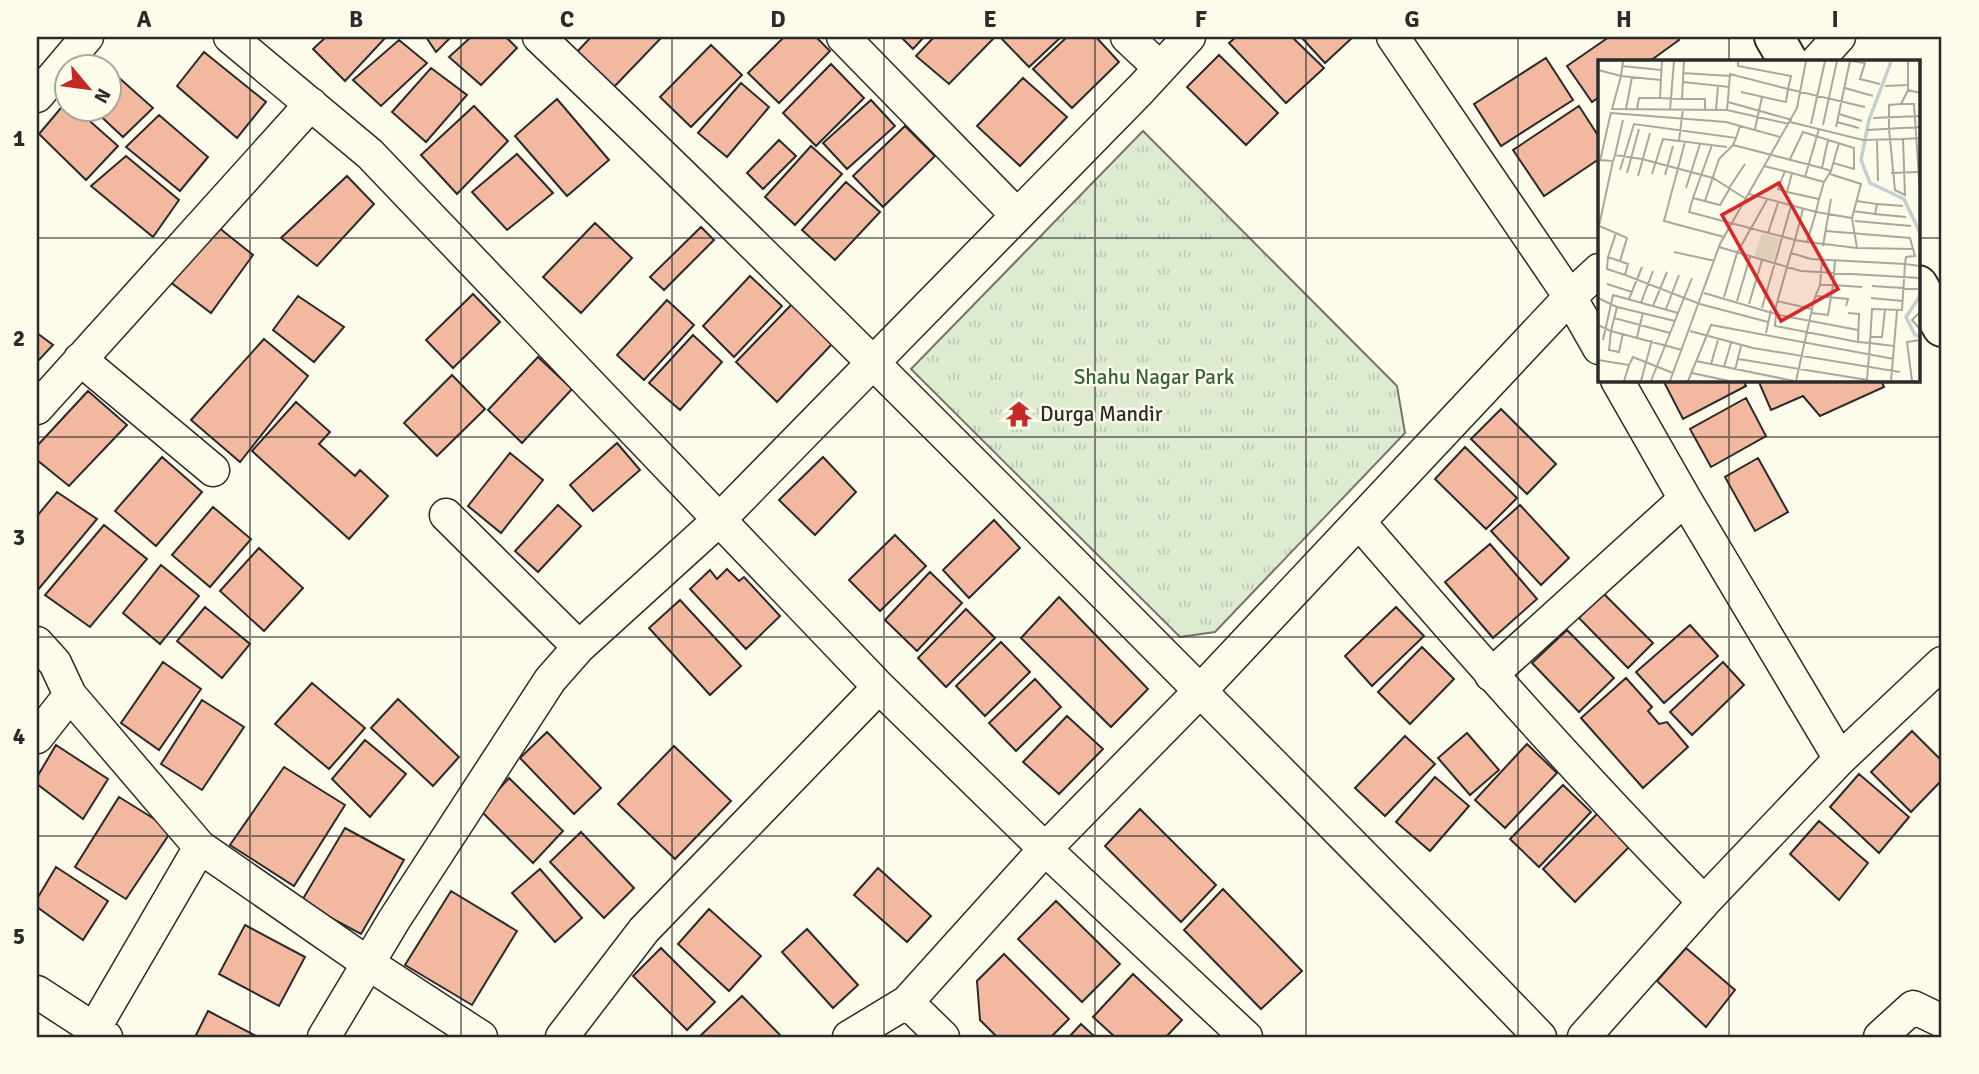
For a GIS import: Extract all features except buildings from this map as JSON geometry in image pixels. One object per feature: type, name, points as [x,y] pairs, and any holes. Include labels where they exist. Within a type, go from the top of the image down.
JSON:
[{"type":"street","points":[[37,96],[87,37]]},
{"type":"street","points":[[230,37],[370,154],[879,687],[1045,849],[1246,1037]]},
{"type":"street","points":[[539,37],[649,141],[874,363],[1540,1037]]},
{"type":"street","points":[[843,37],[1017,215]]},
{"type":"street","points":[[1127,37],[1160,68]]},
{"type":"street","points":[[324,1037],[394,920],[550,680],[579,647],[720,519],[1189,37]]},
{"type":"street","points":[[1393,37],[1570,297],[1598,346]]},
{"type":"street","points":[[1774,37],[1787,60]]},
{"type":"street","points":[[1818,60],[1839,37]]},
{"type":"street","points":[[37,408],[311,104]]},
{"type":"street","points":[[849,1037],[907,1002],[1045,849],[1200,691],[1570,297],[1598,271]]},
{"type":"street","points":[[1920,288],[1942,327]]},
{"type":"street","points":[[80,359],[213,470]]},
{"type":"street","points":[[1618,382],[1840,759]]},
{"type":"street","points":[[1491,675],[1685,499]]},
{"type":"street","points":[[446,515],[579,647]]},
{"type":"street","points":[[1359,522],[1491,675],[1626,822],[1704,902]]},
{"type":"street","points":[[37,643],[55,663],[71,695],[200,848],[481,1037]]},
{"type":"street","points":[[1584,1037],[1704,902],[1840,759],[1942,663]]},
{"type":"street","points":[[562,1037],[644,930],[879,687]]},
{"type":"street","points":[[37,737],[71,695]]},
{"type":"street","points":[[37,992],[96,1035],[200,848]]},
{"type":"street","points":[[907,1002],[943,1037]]},
{"type":"street","points":[[1880,1037],[1913,1007],[1942,1021]]},
{"type":"green space","name":"Shahu Nagar Park","points":[[1143,131],[1397,386],[1405,433],[1215,632],[1180,637],[911,369]]},
{"type":"place","name":"Durga Mandir","points":[[1019,414]]}]
